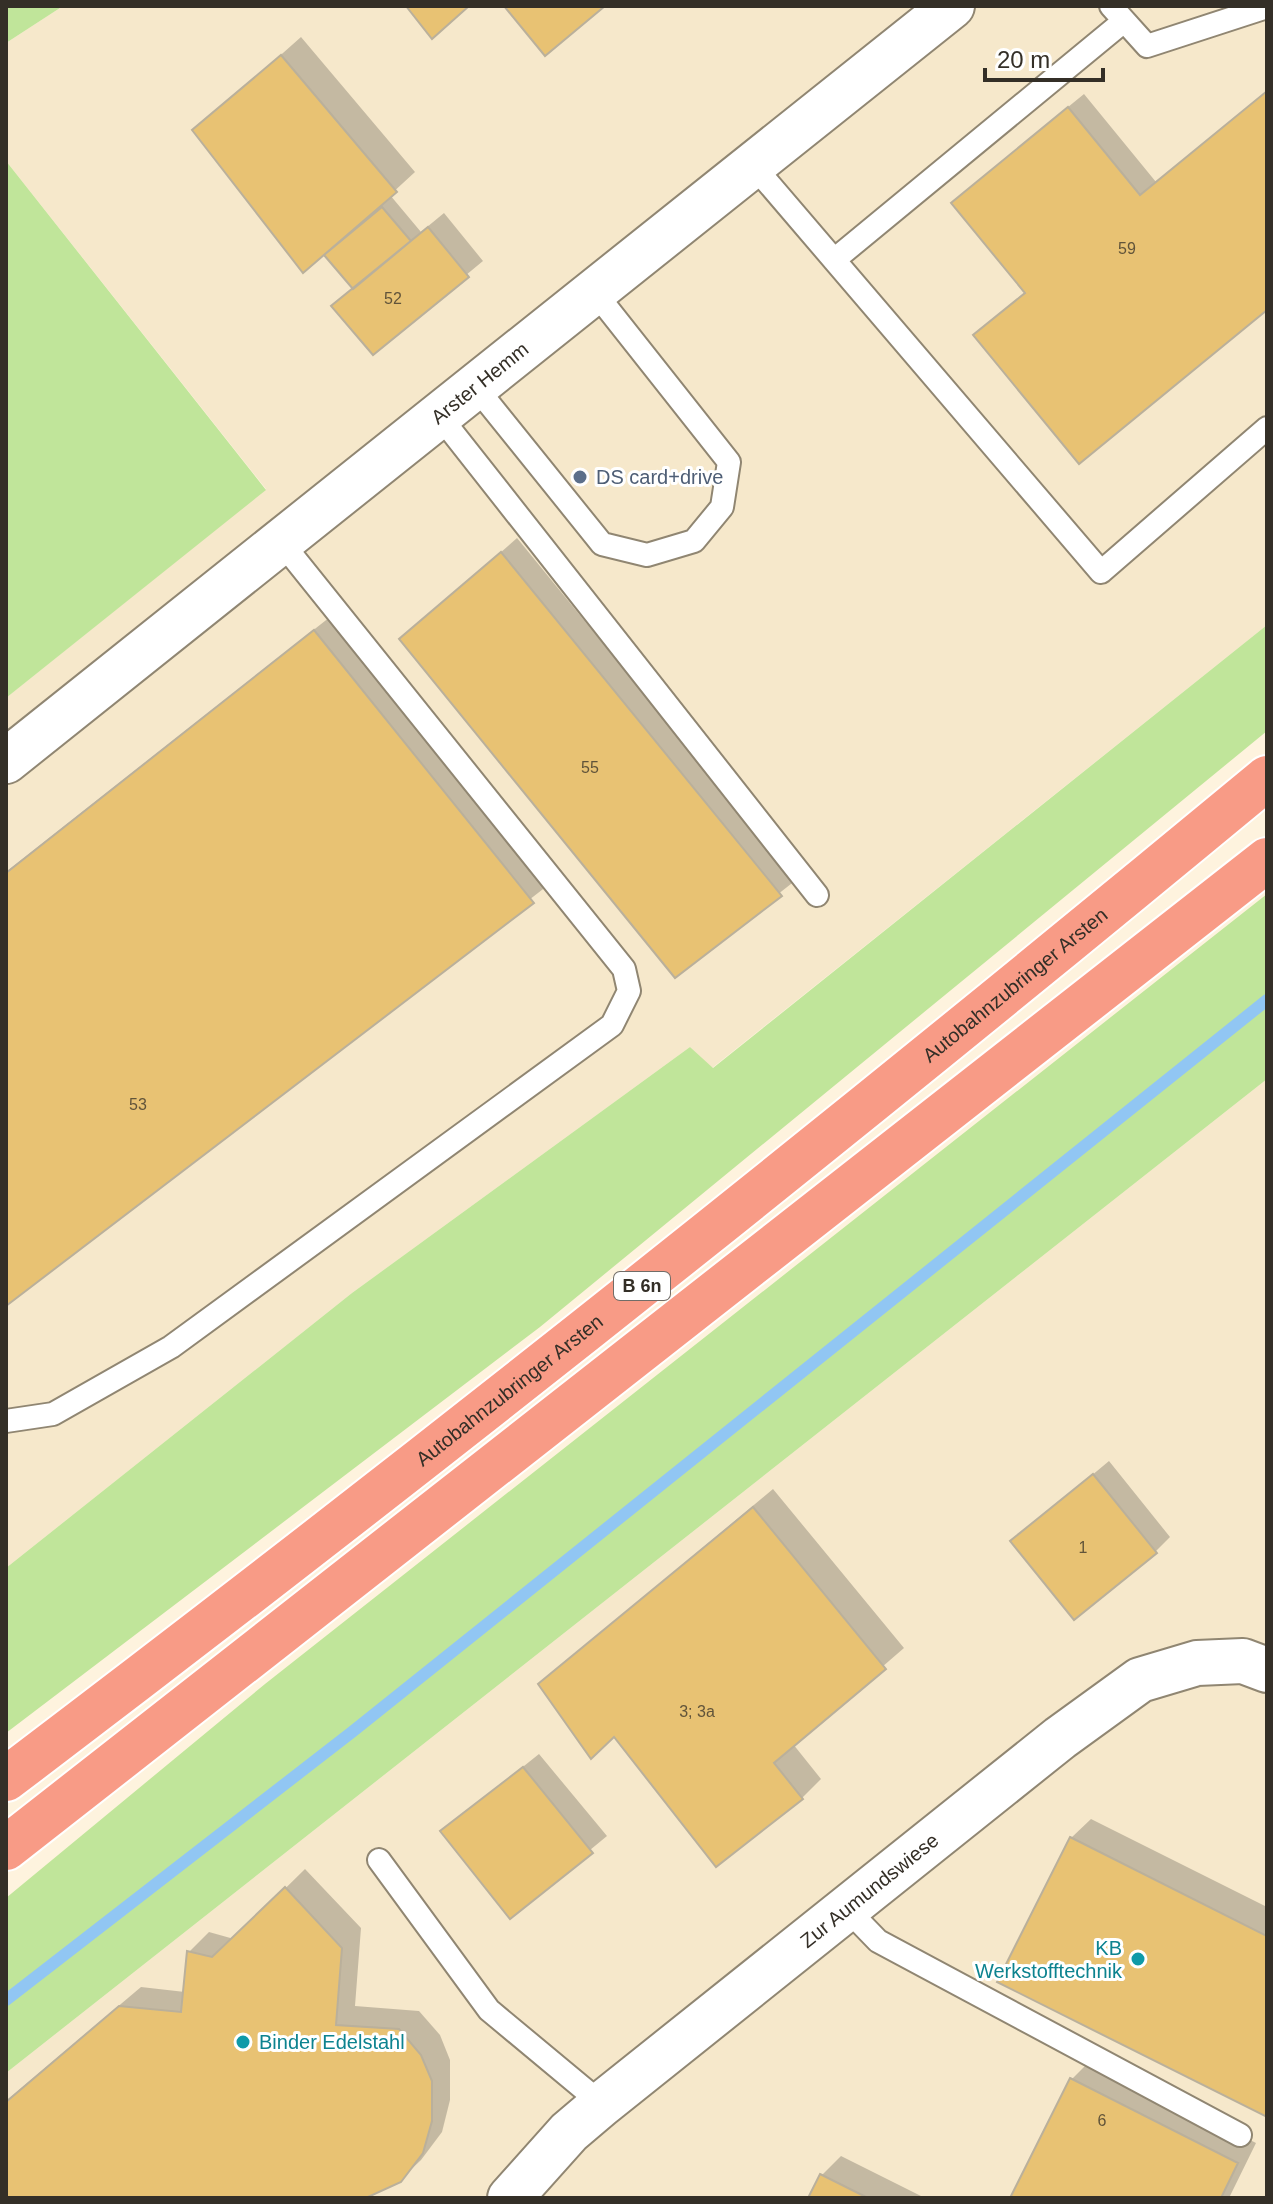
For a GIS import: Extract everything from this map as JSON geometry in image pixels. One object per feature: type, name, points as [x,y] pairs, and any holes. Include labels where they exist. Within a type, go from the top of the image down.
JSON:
[{"type":"highway","name":"Autobahnzubringer Arsten","points":[[6,1779],[617,1307],[983,1014],[1267,778]]},
{"type":"highway","name":"B 6n","points":[[6,1848],[1267,860]]},
{"type":"street","name":"Arster Hemm","points":[[6,761],[952,6]]},
{"type":"street","name":"Zur Aumundswiese","points":[[510,2198],[569,2132],[602,2104],[1060,1738],[1140,1680],[1197,1663],[1243,1661],[1267,1670]]},
{"type":"lane","points":[[834,260],[1117,13],[1147,46],[1267,7]]},
{"type":"lane","points":[[752,164],[1101,572],[1267,428]]},
{"type":"lane","points":[[474,385],[602,544],[647,555],[694,541],[722,507],[729,462],[593,290]]},
{"type":"lane","points":[[438,414],[817,895]]},
{"type":"lane","points":[[6,1421],[53,1414],[171,1347],[612,1025],[629,991],[624,969],[282,543]]},
{"type":"lane","points":[[379,1860],[489,2010],[602,2104]]},
{"type":"lane","points":[[847,1909],[878,1941],[1240,2135]]},
{"type":"shaded area","points":[[63,6],[1267,6],[1267,625],[712,1068],[690,1047],[352,1293],[6,1568],[6,698],[266,489],[6,161],[6,43]]},
{"type":"shaded area","points":[[1267,1079],[1267,2198],[6,2198],[6,2073]]},
{"type":"green space","points":[[6,6],[63,6],[6,43]]},
{"type":"green space","points":[[6,161],[266,490],[6,698]]},
{"type":"green space","points":[[1267,625],[1267,731],[540,1327],[6,1733],[6,1568],[352,1293],[690,1047],[713,1068]]},
{"type":"green space","points":[[1267,894],[1267,1079],[6,2073],[6,1898],[265,1684]]},
{"type":"building","points":[[406,6],[469,6],[432,39]]},
{"type":"building","points":[[504,6],[605,6],[545,56]]},
{"type":"building","points":[[281,55],[397,192],[303,273],[192,130]]},
{"type":"building","points":[[1267,91],[1267,310],[1079,464],[973,335],[1025,293],[951,203],[1068,107],[1140,195]]},
{"type":"building","points":[[382,207],[411,241],[353,289],[324,255]]},
{"type":"building","points":[[428,227],[469,277],[373,355],[331,306]]},
{"type":"building","points":[[501,552],[782,896],[675,978],[399,639]]},
{"type":"building","points":[[314,630],[534,903],[6,1306],[6,873]]},
{"type":"building","points":[[1093,1474],[1157,1553],[1074,1620],[1010,1541]]},
{"type":"building","points":[[753,1507],[886,1669],[774,1763],[803,1799],[716,1867],[614,1737],[591,1759],[538,1684]]},
{"type":"building","points":[[523,1767],[593,1853],[510,1919],[440,1831]]},
{"type":"building","name":"KB Werkstofftechnik","points":[[1070,1837],[1267,1936],[1267,2117],[997,1982]]},
{"type":"building","name":"Binder Edelstahl","points":[[285,1887],[342,1948],[336,2025],[399,2029],[421,2055],[432,2081],[432,2121],[423,2153],[401,2182],[368,2197],[6,2198],[6,2102],[119,2006],[181,2012],[187,1951],[212,1957]]},
{"type":"building","points":[[1070,2078],[1238,2163],[1221,2198],[1010,2198]]},
{"type":"building","points":[[820,2174],[868,2198],[808,2198]]},
{"type":"waterway","points":[[6,2000],[352,1732],[1267,1000]]},
{"type":"place","name":"DS card+drive","points":[[580,477]]},
{"type":"place","name":"KB Werkstofftechnik","points":[[1138,1959]]},
{"type":"place","name":"Binder Edelstahl","points":[[243,2042]]}]
